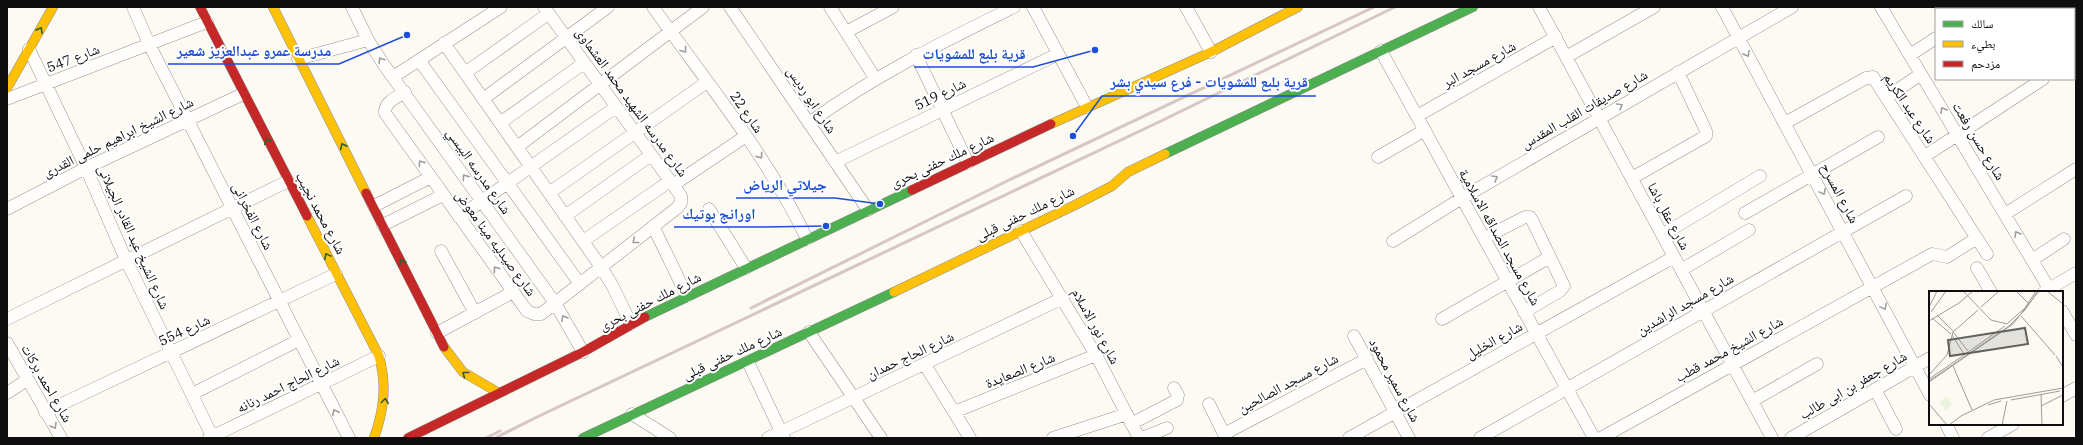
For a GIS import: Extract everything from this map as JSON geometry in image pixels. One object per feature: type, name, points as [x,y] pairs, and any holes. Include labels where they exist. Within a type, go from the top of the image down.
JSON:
[{"type":"street","points":[[7,88],[53,7]]},
{"type":"street","name":"شارع الفخرانى","points":[[133,7],[149,44],[187,120],[349,438]]},
{"type":"street","name":"شارع محمد نجيب","points":[[200,7],[243,94],[379,356],[384,373],[386,393],[383,413],[374,438]]},
{"type":"street","points":[[273,7],[446,351],[459,370],[499,393]]},
{"type":"street","name":"شارع مدرسه البيسي","points":[[352,7],[368,40],[555,303],[583,352]]},
{"type":"street","points":[[393,77],[501,7]]},
{"type":"street","points":[[483,98],[608,7]]},
{"type":"street","name":"شارع 22","points":[[653,7],[746,136],[779,186],[808,239]]},
{"type":"street","points":[[517,147],[703,7]]},
{"type":"street","name":"شارع ابو رديس","points":[[730,7],[868,210]]},
{"type":"street","points":[[830,7],[875,78]]},
{"type":"street","points":[[846,32],[893,7]]},
{"type":"street","points":[[809,123],[875,78],[1014,7]]},
{"type":"street","points":[[1033,7],[1087,107]]},
{"type":"street","points":[[1186,7],[1211,52]]},
{"type":"street","name":"شارع ملك حفنى بحرى","points":[[408,438],[583,352],[631,324],[687,296],[1087,107],[1211,52],[1298,7]]},
{"type":"street","name":"شارع ملك حفنى قبلى","points":[[584,438],[632,414],[748,362],[1021,231],[1112,186],[1128,172],[1473,7]]},
{"type":"street","name":"شارع عقل باشا","points":[[1539,7],[1772,438]]},
{"type":"street","points":[[1566,57],[1654,7]]},
{"type":"street","name":"شارع المسرح","points":[[1722,7],[1844,231],[1929,393]]},
{"type":"street","name":"شارع صديقات القلب المقدس","points":[[1393,241],[1462,198],[1792,7]]},
{"type":"street","name":"شارع حسن رفعت","points":[[1881,7],[2005,214],[2048,291]]},
{"type":"street","points":[[465,73],[546,10]]},
{"type":"street","name":"شارع مدرسه الشهيد محمد العشماوى","points":[[546,10],[681,196]]},
{"type":"street","name":"شارع 547","points":[[7,99],[207,22]]},
{"type":"street","name":"شارع مسجد البر","points":[[1417,116],[1556,37]]},
{"type":"street","points":[[1910,55],[1935,39]]},
{"type":"street","points":[[298,59],[368,40]]},
{"type":"street","points":[[444,43],[601,267],[631,324]]},
{"type":"street","name":"شارع الشيخ عبد القادر الجيلانى","points":[[29,49],[86,168],[126,260],[212,438]]},
{"type":"street","name":"شارع مسجد الصداقه الاسلامية","points":[[1381,51],[1594,438]]},
{"type":"street","name":"شارع 519","points":[[835,162],[1058,54]]},
{"type":"street","points":[[916,56],[968,163]]},
{"type":"street","points":[[419,60],[506,184],[580,284]]},
{"type":"street","points":[[500,123],[584,63]]},
{"type":"street","points":[[1632,178],[1706,136],[1706,131],[1678,72]]},
{"type":"street","points":[[1887,97],[1921,74]]},
{"type":"street","name":"شارع عبد الكريم","points":[[1785,123],[1870,76],[1876,79],[1987,254]]},
{"type":"street","points":[[1925,156],[2041,80]]},
{"type":"street","points":[[549,193],[707,82]]},
{"type":"street","name":"شارع صيدليه مينا معوض","points":[[405,92],[388,103],[385,107],[385,113],[527,311],[534,314],[541,314],[679,206],[681,196]]},
{"type":"street","name":"شارع الشيخ ابراهيم حلمى القدرى","points":[[7,209],[86,168],[243,94]]},
{"type":"street","points":[[459,217],[616,107]]},
{"type":"street","points":[[1378,158],[1425,130]]},
{"type":"street","points":[[583,241],[746,136]]},
{"type":"street","points":[[1745,213],[1878,137]]},
{"type":"street","points":[[565,216],[651,155]]},
{"type":"street","points":[[2005,214],[2076,169]]},
{"type":"street","points":[[1662,236],[1760,176]]},
{"type":"street","points":[[374,206],[431,177]]},
{"type":"street","points":[[7,319],[288,181]]},
{"type":"street","points":[[383,225],[443,195]]},
{"type":"street","name":"شارع مسجد الراشدين","points":[[1480,438],[1906,196]]},
{"type":"street","points":[[709,209],[746,268]]},
{"type":"street","points":[[1484,238],[1527,216],[1532,220],[1564,282],[1563,289],[1524,312]]},
{"type":"street","points":[[654,226],[687,296]]},
{"type":"street","points":[[1681,270],[1749,230]]},
{"type":"street","name":"شارع نور الاسلام","points":[[1021,231],[1064,298],[1096,355],[1139,438]]},
{"type":"street","points":[[1872,286],[1932,254],[1947,257],[1977,238]]},
{"type":"street","points":[[2032,260],[2064,239]]},
{"type":"street","points":[[441,251],[475,313]]},
{"type":"street","points":[[1442,319],[1550,257]]},
{"type":"street","name":"شارع الخليل","points":[[1350,438],[1674,257]]},
{"type":"street","points":[[1977,268],[1990,291]]},
{"type":"street","points":[[2048,291],[2076,273]]},
{"type":"street","name":"شارع 554","points":[[45,412],[336,274]]},
{"type":"street","name":"شارع الشيخ محمد قطب","points":[[1601,438],[1872,286]]},
{"type":"street","points":[[437,333],[513,292]]},
{"type":"street","name":"شارع الحاج حمدان","points":[[768,438],[783,435],[855,398],[1064,298]]},
{"type":"street","points":[[2063,313],[2076,335]]},
{"type":"street","points":[[809,332],[881,438]]},
{"type":"street","name":"شارع سمير محمود","points":[[1354,336],[1409,438]]},
{"type":"street","points":[[192,394],[299,340]]},
{"type":"street","name":"شارع احمد بركات","points":[[7,343],[61,438]]},
{"type":"street","name":"شارع الصعايدة","points":[[954,412],[1096,355]]},
{"type":"street","name":"شارع الحاج احمد رنانه","points":[[212,438],[379,356]]},
{"type":"street","name":"شارع مسجد الصالحين","points":[[1225,436],[1367,359]]},
{"type":"street","name":"شارع جعفر بن ابى طالب","points":[[1791,438],[1929,359]]},
{"type":"street","points":[[748,362],[783,435]]},
{"type":"street","points":[[1752,401],[1817,364]]},
{"type":"street","points":[[925,365],[970,438]]},
{"type":"street","points":[[7,394],[28,380]]},
{"type":"street","points":[[1053,438],[1129,419],[1177,400],[1178,395],[1174,388]]},
{"type":"street","points":[[2063,395],[2076,388]]},
{"type":"street","points":[[1875,389],[1896,428]]},
{"type":"street","points":[[1209,404],[1225,436]]},
{"type":"street","points":[[632,414],[670,438]]},
{"type":"street","points":[[1946,425],[1953,438]]},
{"type":"street","points":[[1988,438],[2011,425]]},
{"type":"street","points":[[1142,438],[1166,428]]},
{"type":"street","points":[[598,431],[608,438]]},
{"type":"railway","points":[[751,308],[1007,181],[1374,7]]},
{"type":"railway","points":[[495,438],[1161,121],[1395,7]]},
{"type":"railway","points":[[486,438],[500,431]]},
{"type":"traffic: fast","points":[[1165,154],[1473,7]]},
{"type":"traffic: fast","points":[[645,317],[912,190]]},
{"type":"traffic: fast","points":[[583,438],[894,292]]},
{"type":"traffic: slow","points":[[7,88],[53,7]]},
{"type":"traffic: slow","points":[[273,7],[366,193]]},
{"type":"traffic: slow","points":[[1051,124],[1211,52],[1298,7]]},
{"type":"traffic: slow","points":[[894,292],[1075,205],[1112,186],[1128,172],[1165,154]]},
{"type":"traffic: slow","points":[[307,216],[379,356],[384,387],[382,407],[374,438]]},
{"type":"traffic: slow","points":[[444,347],[463,372],[499,393]]},
{"type":"traffic: jam","points":[[200,7],[307,216]]},
{"type":"traffic: jam","points":[[912,190],[1051,124]]},
{"type":"traffic: jam","points":[[366,193],[444,347]]},
{"type":"traffic: jam","points":[[408,438],[583,352],[645,317]]},
{"type":"place","name":"مدرسة عمرو عبدالعزيز شعير","points":[[407,35]]},
{"type":"place","name":"قرية بلبع للمشويات","points":[[1095,50]]},
{"type":"place","name":"قرية بلبع للمشويات - فرع سيدي بشر","points":[[1073,136]]},
{"type":"place","name":"جيلاتي الرياض","points":[[880,204]]},
{"type":"place","name":"اورانج بوتيك","points":[[826,226]]}]
